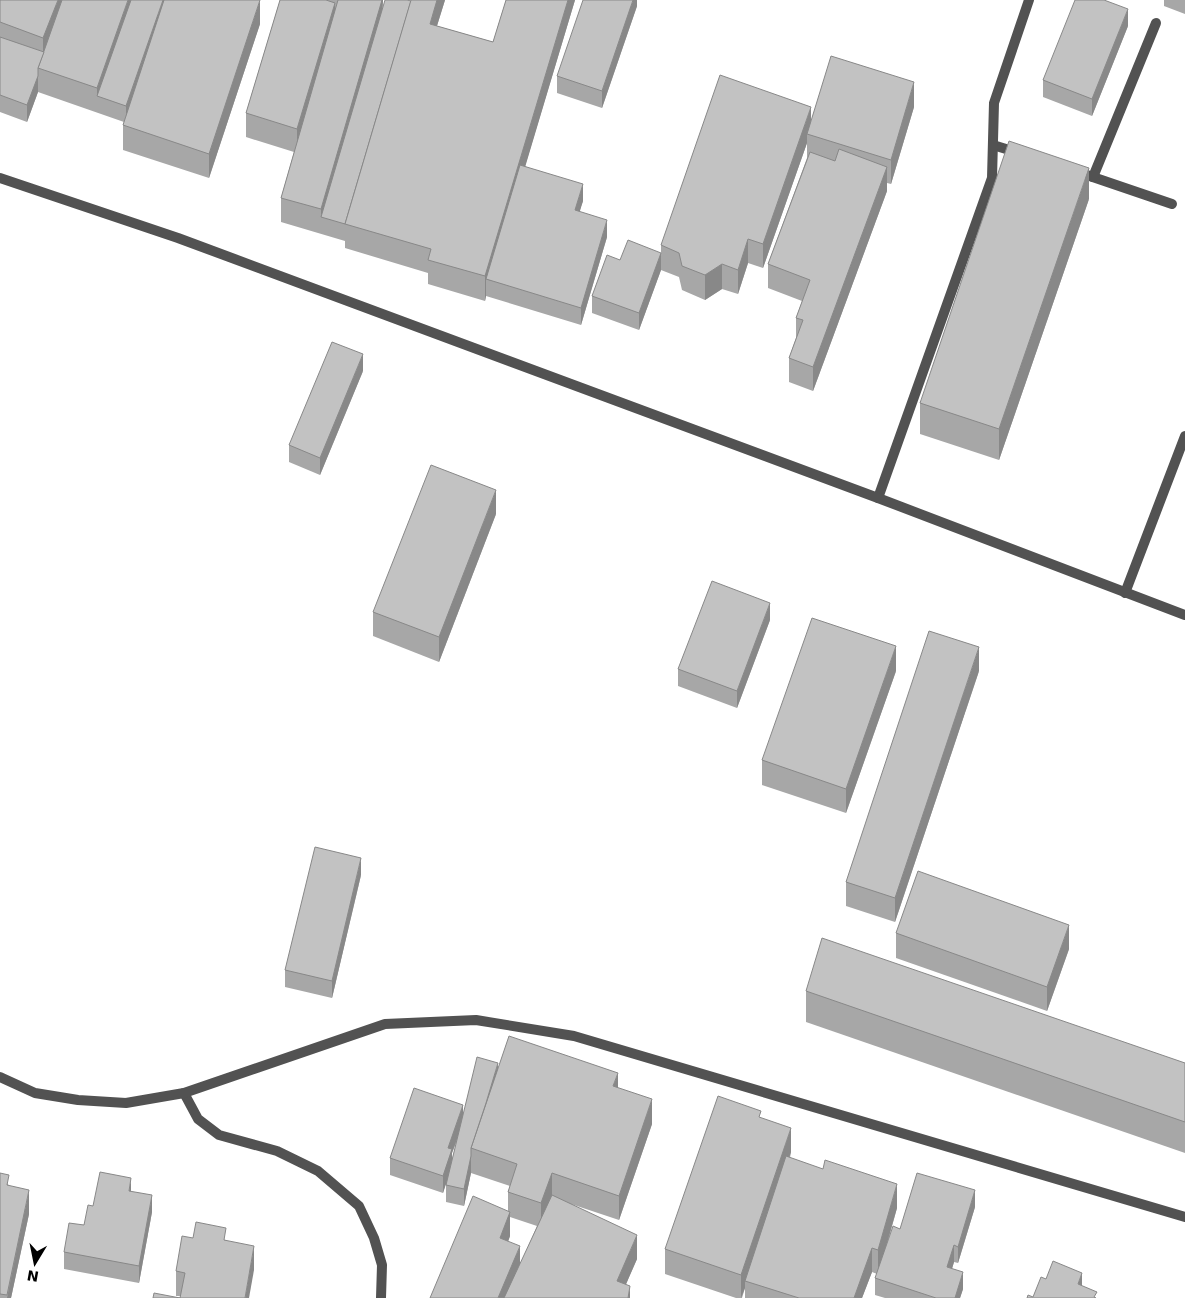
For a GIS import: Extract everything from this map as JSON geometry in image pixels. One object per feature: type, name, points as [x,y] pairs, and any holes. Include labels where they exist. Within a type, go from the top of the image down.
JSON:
[{"type":"street","points":[[878,498],[992,178],[994,103],[1029,0]]},
{"type":"street","points":[[1093,177],[1156,23]]},
{"type":"street","points":[[993,145],[1029,157]]},
{"type":"street","points":[[1066,168],[1172,204]]},
{"type":"street","points":[[0,178],[188,241],[878,498],[1185,616]]},
{"type":"street","points":[[1125,593],[1185,436]]},
{"type":"street","points":[[0,1077],[35,1093],[78,1100],[126,1104],[184,1093],[385,1024],[476,1020],[574,1036],[1185,1217]]},
{"type":"street","points":[[184,1093],[198,1119],[219,1134],[277,1152],[318,1171],[359,1206],[374,1238],[382,1265],[381,1298]]},
{"type":"building","points":[[0,0],[58,0],[43,38],[0,22]]},
{"type":"building","points":[[62,0],[128,0],[97,88],[38,68]]},
{"type":"building","points":[[131,0],[163,0],[126,106],[97,96]]},
{"type":"building","points":[[164,0],[260,0],[209,154],[123,125]]},
{"type":"building","points":[[280,0],[326,0],[335,3],[297,129],[246,113]]},
{"type":"building","points":[[338,0],[382,0],[321,209],[281,198]]},
{"type":"building","points":[[385,0],[411,1],[345,224],[321,217]]},
{"type":"building","points":[[411,0],[437,0],[430,24],[493,42],[506,0],[568,0],[485,276],[428,260],[431,249],[345,224]]},
{"type":"building","points":[[583,0],[633,0],[602,91],[557,76]]},
{"type":"building","points":[[1075,0],[1104,0],[1128,9],[1092,99],[1043,80]]},
{"type":"building","points":[[0,37],[44,52],[38,68],[38,76],[27,105],[0,95]]},
{"type":"building","points":[[831,56],[914,82],[891,160],[807,134]]},
{"type":"building","points":[[720,75],[811,107],[763,244],[748,239],[738,270],[722,264],[705,275],[682,266],[679,253],[661,245]]},
{"type":"building","points":[[1009,141],[1089,168],[999,429],[920,403]]},
{"type":"building","points":[[839,149],[887,167],[813,367],[789,358],[803,320],[796,318],[810,280],[768,264],[810,152],[835,161]]},
{"type":"building","points":[[520,165],[583,184],[575,210],[607,220],[581,308],[486,279]]},
{"type":"building","points":[[628,240],[661,253],[639,313],[592,296],[607,255],[620,260]]},
{"type":"building","points":[[332,342],[363,354],[320,458],[289,445]]},
{"type":"building","points":[[431,465],[496,490],[439,637],[373,612]]},
{"type":"building","points":[[712,581],[770,603],[737,691],[678,669]]},
{"type":"building","points":[[812,618],[896,646],[846,789],[762,760]]},
{"type":"building","points":[[929,631],[979,647],[895,898],[846,882]]},
{"type":"building","points":[[315,847],[361,858],[332,981],[285,970]]},
{"type":"building","points":[[918,871],[1069,925],[1047,987],[896,933]]},
{"type":"building","points":[[822,938],[1185,1063],[1185,1122],[806,991]]},
{"type":"building","points":[[509,1036],[618,1073],[613,1086],[652,1099],[619,1196],[552,1173],[541,1203],[508,1192],[517,1164],[471,1148]]},
{"type":"building","points":[[477,1057],[498,1063],[471,1148],[464,1189],[446,1185]]},
{"type":"building","points":[[414,1088],[463,1105],[448,1148],[452,1149],[443,1176],[390,1158]]},
{"type":"building","points":[[718,1096],[761,1111],[759,1117],[791,1128],[741,1275],[665,1249]]},
{"type":"building","points":[[786,1156],[823,1169],[825,1160],[897,1184],[878,1250],[872,1248],[854,1298],[799,1298],[745,1281]]},
{"type":"building","points":[[100,1172],[131,1178],[129,1191],[152,1195],[139,1266],[64,1252],[69,1223],[84,1225],[88,1205],[93,1206]]},
{"type":"building","points":[[0,1173],[9,1175],[7,1185],[29,1190],[7,1295],[0,1294]]},
{"type":"building","points":[[917,1173],[975,1190],[958,1247],[954,1245],[947,1267],[963,1272],[955,1298],[936,1298],[875,1278],[893,1226],[900,1229]]},
{"type":"building","points":[[552,1195],[637,1235],[617,1281],[630,1286],[628,1298],[504,1298]]},
{"type":"building","points":[[473,1196],[510,1212],[500,1238],[520,1246],[498,1298],[430,1298]]},
{"type":"building","points":[[196,1222],[226,1228],[224,1240],[254,1246],[245,1298],[180,1298],[185,1273],[176,1271],[182,1236],[193,1238]]},
{"type":"building","points":[[1053,1261],[1082,1273],[1078,1284],[1097,1292],[1094,1297],[1096,1298],[1027,1298],[1028,1295],[1033,1297],[1041,1277],[1046,1279]]},
{"type":"building","points":[[154,1293],[180,1298],[153,1298]]}]
